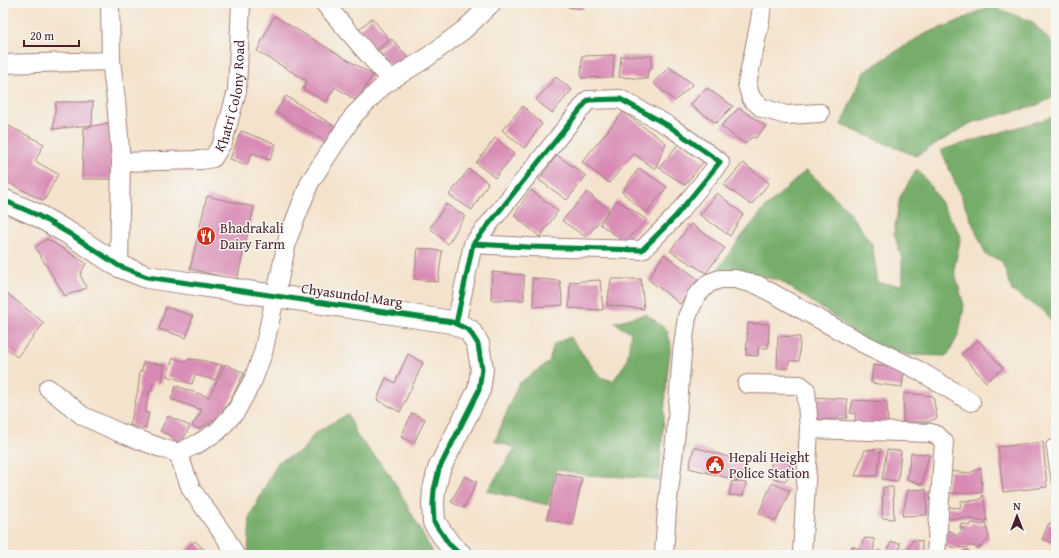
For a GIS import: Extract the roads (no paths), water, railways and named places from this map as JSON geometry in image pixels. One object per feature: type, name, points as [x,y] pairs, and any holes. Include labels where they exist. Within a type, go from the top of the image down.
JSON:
[{"type":"street","points":[[110,3],[111,61],[121,162],[119,266]]},
{"type":"street","name":"Khatri Colony Road","points":[[121,162],[201,160],[213,158],[223,142],[237,91],[241,3]]},
{"type":"street","points":[[324,3],[391,81]]},
{"type":"street","points":[[48,388],[83,416],[118,432],[178,453],[199,443],[218,431],[236,411],[253,380],[263,353],[288,238],[310,182],[354,115],[386,83],[425,59],[465,29],[492,3]]},
{"type":"street","points":[[762,3],[760,21],[747,84],[752,98],[762,108],[786,114],[820,113]]},
{"type":"street","points":[[3,64],[111,61]]},
{"type":"street","points":[[456,324],[473,244],[588,100],[620,99],[669,126],[720,162],[675,217],[642,250],[473,244]]},
{"type":"street","name":"Chyasundol Marg","points":[[3,200],[37,215],[70,234],[119,266],[147,277],[452,322],[469,330],[478,344],[482,369],[479,390],[439,469],[434,490],[433,504],[434,522],[449,544],[461,555]]},
{"type":"street","points":[[664,555],[682,353],[687,317],[696,296],[709,283],[720,280],[735,280],[758,285],[862,343],[918,370],[972,402]]},
{"type":"street","points":[[747,384],[800,385],[806,390],[808,429],[802,555]]},
{"type":"street","points":[[808,429],[931,433],[938,436],[944,442],[936,555]]},
{"type":"street","points":[[178,453],[191,489],[226,538],[235,555]]},
{"type":"lane","points":[[1051,445],[1056,478]]},
{"type":"place","name":"Bhadrakali Dairy Farm","points":[[206,236]]},
{"type":"place","name":"Hepali Height Police Station","points":[[715,465]]}]
